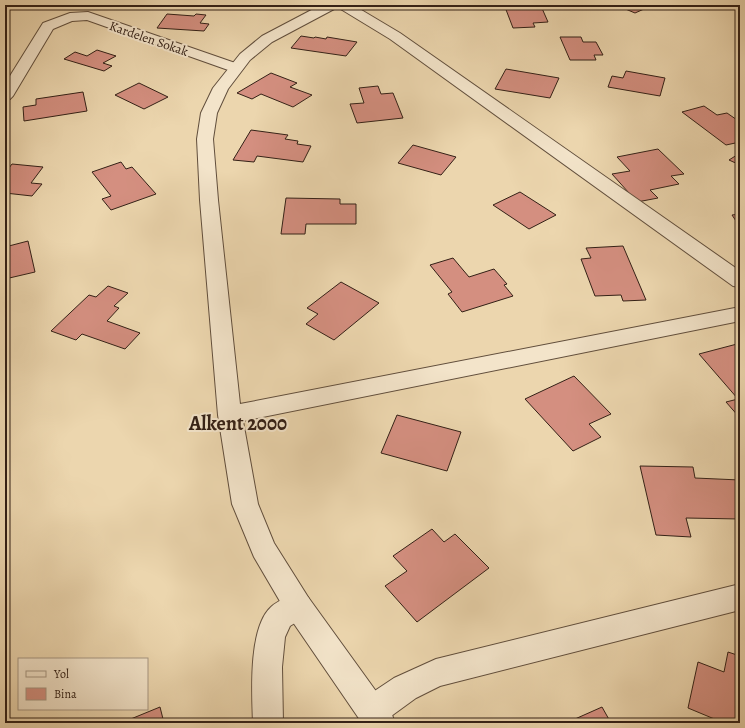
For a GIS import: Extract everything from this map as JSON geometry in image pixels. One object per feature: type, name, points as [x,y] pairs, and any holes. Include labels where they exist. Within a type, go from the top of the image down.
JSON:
[{"type":"street","points":[[331,5],[267,40],[245,57],[221,88],[209,113],[205,139],[209,200],[230,415],[245,504],[263,549],[298,606],[376,717],[405,688],[436,673],[740,597]]},
{"type":"street","points":[[344,5],[395,36],[740,281]]},
{"type":"street","name":"Kardelen Sokak","points":[[5,96],[48,26],[70,17],[88,16],[236,68]]},
{"type":"street","points":[[230,415],[740,314]]},
{"type":"street","points":[[268,723],[268,659],[272,632],[279,618],[298,606]]},
{"type":"building","points":[[5,5],[19,5],[19,7],[5,9]]},
{"type":"building","points":[[616,5],[653,5],[635,13]]},
{"type":"building","points":[[541,6],[548,22],[533,23],[535,27],[513,28],[505,7]]},
{"type":"building","points":[[167,14],[194,16],[196,14],[206,15],[200,23],[209,24],[204,31],[157,28]]},
{"type":"building","points":[[301,36],[326,39],[327,37],[357,42],[346,56],[291,48]]},
{"type":"building","points":[[560,37],[581,37],[583,42],[596,42],[603,55],[594,55],[596,60],[570,60]]},
{"type":"building","points":[[97,50],[116,56],[103,63],[112,66],[104,71],[64,59],[75,52],[87,56]]},
{"type":"building","points":[[506,69],[559,78],[550,98],[495,89]]},
{"type":"building","points":[[626,71],[665,78],[660,96],[608,87],[612,76],[623,78]]},
{"type":"building","points":[[271,73],[297,83],[290,87],[312,95],[293,107],[261,94],[252,99],[237,93]]},
{"type":"building","points":[[139,83],[168,97],[144,109],[115,95]]},
{"type":"building","points":[[378,86],[381,94],[393,93],[403,118],[357,123],[350,104],[364,103],[359,88]]},
{"type":"building","points":[[83,92],[87,111],[24,121],[23,107],[36,105],[36,99]]},
{"type":"building","points":[[704,106],[717,115],[727,113],[740,122],[740,142],[726,145],[682,112]]},
{"type":"building","points":[[251,130],[288,135],[285,139],[298,141],[297,144],[311,146],[303,162],[257,156],[254,162],[233,160]]},
{"type":"building","points":[[413,145],[456,157],[441,175],[398,163]]},
{"type":"building","points":[[658,149],[684,174],[671,176],[679,184],[650,190],[658,198],[637,202],[612,174],[630,171],[617,157]]},
{"type":"building","points":[[740,153],[740,165],[729,160]]},
{"type":"building","points":[[121,162],[126,169],[132,167],[156,194],[111,210],[102,199],[111,196],[92,172]]},
{"type":"building","points":[[12,164],[43,167],[31,183],[42,184],[32,196],[5,193],[5,173]]},
{"type":"building","points":[[520,192],[556,215],[529,229],[493,205]]},
{"type":"building","points":[[286,198],[340,199],[340,204],[356,204],[356,224],[306,224],[305,234],[281,234]]},
{"type":"building","points":[[740,214],[740,227],[732,215]]},
{"type":"building","points":[[28,241],[35,272],[5,279],[5,247]]},
{"type":"building","points":[[623,246],[646,300],[623,301],[621,295],[595,296],[581,259],[591,258],[586,248]]},
{"type":"building","points":[[453,258],[469,277],[494,269],[507,284],[504,285],[513,296],[462,312],[448,294],[452,292],[430,265]]},
{"type":"building","points":[[341,282],[379,303],[334,340],[306,324],[318,314],[307,308]]},
{"type":"building","points":[[108,286],[128,293],[114,306],[119,308],[107,321],[140,333],[125,349],[82,334],[76,340],[51,331],[89,295],[96,297]]},
{"type":"building","points":[[737,344],[740,347],[740,418],[726,402],[738,399],[699,354]]},
{"type":"building","points":[[574,376],[611,414],[589,424],[601,437],[573,451],[525,399]]},
{"type":"building","points":[[397,415],[461,432],[447,471],[381,453]]},
{"type":"building","points":[[640,466],[693,467],[695,478],[740,480],[740,519],[686,518],[691,537],[656,535]]},
{"type":"building","points":[[432,529],[444,542],[455,534],[489,568],[417,622],[385,586],[407,571],[393,556]]},
{"type":"building","points":[[728,652],[740,656],[740,723],[724,723],[688,708],[698,662],[724,672]]},
{"type":"building","points":[[160,707],[164,723],[121,723]]},
{"type":"building","points":[[602,707],[611,723],[566,723]]},
{"type":"district","name":"Alkent 2000","points":[[238,423]]}]
